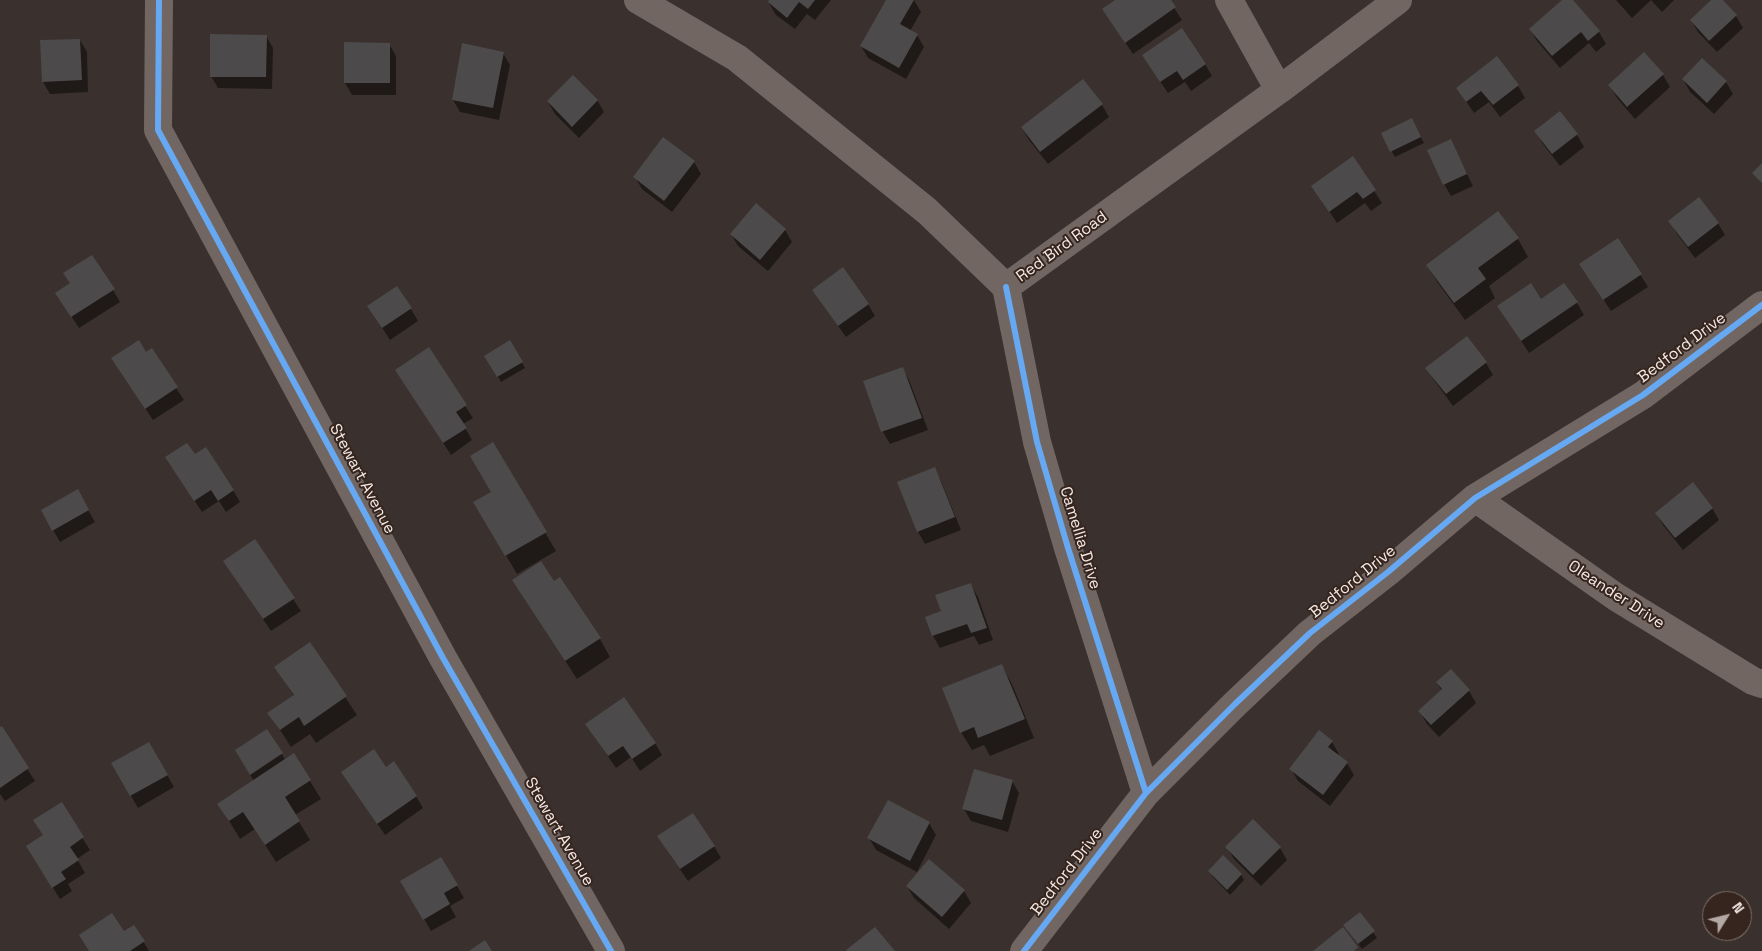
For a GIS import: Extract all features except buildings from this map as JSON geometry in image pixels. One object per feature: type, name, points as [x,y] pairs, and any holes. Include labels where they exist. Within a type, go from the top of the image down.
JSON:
[{"type":"street","name":"Stewart Avenue","points":[[159,0],[158,130],[443,658],[611,951]]},
{"type":"street","name":"Red Bird Road","points":[[638,0],[737,58],[927,211],[1006,287],[1279,90],[1398,0]]},
{"type":"street","points":[[1229,0],[1279,90]]},
{"type":"street","name":"Camellia Drive","points":[[1006,287],[1037,442],[1068,548],[1146,794]]},
{"type":"street","name":"Bedford Drive","points":[[1024,951],[1146,794],[1235,704],[1310,633],[1388,572],[1475,498],[1643,395],[1762,305]]},
{"type":"street","name":"Oleander Drive","points":[[1475,498],[1616,597],[1753,681],[1762,684]]},
{"type":"cycle path","points":[[159,0],[158,130],[443,658],[611,951]]},
{"type":"cycle path","points":[[1006,287],[1037,442],[1068,548],[1146,793]]},
{"type":"cycle path","points":[[1024,951],[1146,793],[1235,704],[1310,633],[1388,572],[1475,498],[1643,395],[1762,305]]}]
